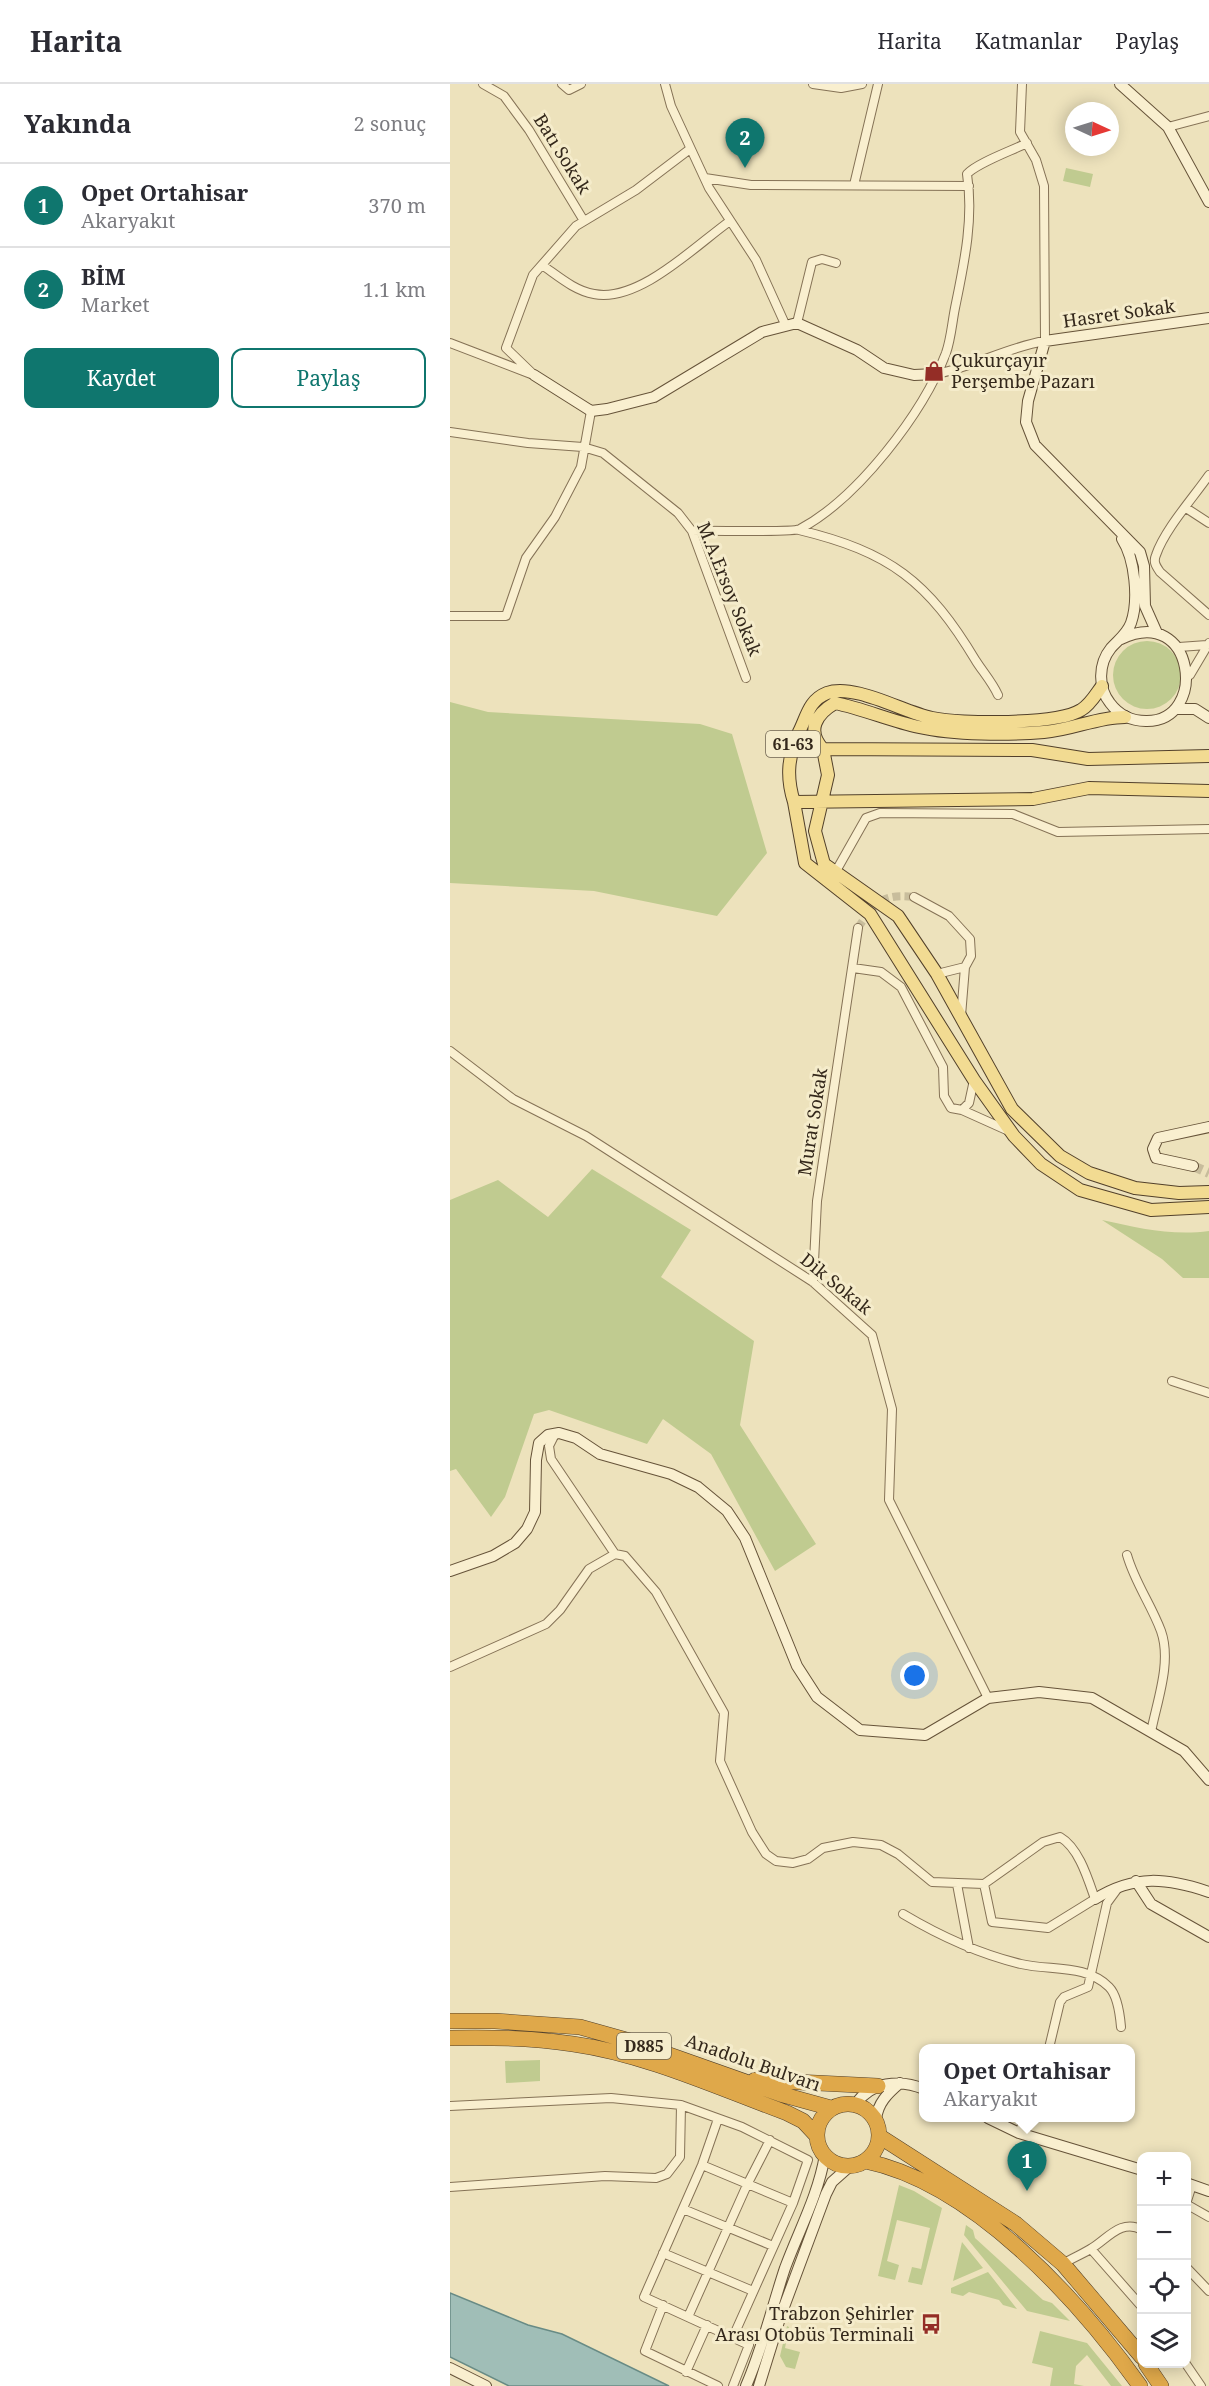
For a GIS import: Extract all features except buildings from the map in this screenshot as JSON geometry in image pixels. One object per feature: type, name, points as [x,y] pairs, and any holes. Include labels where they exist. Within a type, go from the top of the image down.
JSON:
[{"type":"highway","name":"Anadolu Bulvarı","points":[[450,2021],[495,2020],[580,2027],[780,2094],[831,2108]]},
{"type":"highway","name":"Anadolu Bulvarı","points":[[450,2038],[501,2037],[574,2044],[624,2056],[787,2113],[803,2121],[817,2136],[825,2155]]},
{"type":"highway","points":[[740,2079],[878,2086]]},
{"type":"highway","name":"Anadolu Bulvarı","points":[[817,2136],[820,2120],[831,2108],[847,2103],[856,2104]]},
{"type":"highway","points":[[825,2155],[834,2163],[850,2166],[865,2161],[873,2154],[879,2136],[876,2119],[856,2104]]},
{"type":"highway","points":[[879,2136],[1016,2224],[1063,2264],[1137,2351]]},
{"type":"highway","points":[[865,2161],[889,2166],[913,2175],[970,2211],[1018,2248],[1084,2313],[1140,2386]]},
{"type":"highway","points":[[1149,2368],[1161,2386]]},
{"type":"main road","name":"61-63","points":[[794,802],[789,786],[788,769],[791,750],[804,716],[814,700],[828,692],[847,690],[933,718],[1042,721],[1080,711],[1102,686]]},
{"type":"main road","name":"61-63","points":[[824,802],[828,775],[823,749],[815,741],[813,728],[821,711],[835,703],[919,727],[945,731],[1043,732],[1064,730],[1107,717],[1125,717]]},
{"type":"main road","name":"61-63","points":[[791,750],[1032,750],[1088,759],[1209,756]]},
{"type":"main road","points":[[1209,791],[1089,788],[1033,800],[794,802],[805,863],[870,914],[974,1080],[1012,1133],[1041,1164],[1080,1190],[1151,1210],[1209,1207]]},
{"type":"main road","points":[[824,802],[815,831],[824,864],[898,916],[937,974],[1012,1109],[1060,1156],[1089,1173],[1135,1188],[1179,1193],[1209,1192]]},
{"type":"street","name":"Batı Sokak","points":[[483,84],[504,96],[529,130],[584,221]]},
{"type":"street","points":[[562,84],[569,90],[581,84]]},
{"type":"street","points":[[665,84],[671,106],[690,149],[730,221],[756,260],[785,324]]},
{"type":"street","points":[[813,84],[841,88],[862,84]]},
{"type":"street","points":[[854,185],[878,84]]},
{"type":"street","points":[[450,343],[534,375],[591,411],[627,405],[654,397],[762,332],[785,324],[797,323],[857,350],[885,368],[914,375],[936,374],[960,369],[1022,344],[1045,341],[1044,186],[1036,160],[1020,132],[1022,84]]},
{"type":"street","points":[[1120,84],[1168,127],[1209,202]]},
{"type":"street","points":[[1168,127],[1209,116]]},
{"type":"street","points":[[799,530],[850,491],[887,452],[918,408],[946,352],[964,265],[970,218],[967,174],[975,165],[992,161],[1027,143]]},
{"type":"street","points":[[534,375],[507,348],[533,275],[576,226],[636,190],[690,149]]},
{"type":"street","points":[[705,178],[751,185],[969,186]]},
{"type":"street","points":[[542,265],[581,290],[596,295],[611,294],[636,288],[658,276],[730,221]]},
{"type":"street","points":[[797,323],[812,262],[822,259],[836,263]]},
{"type":"street","name":"Hasret Sokak","points":[[1112,523],[1035,445],[1026,422],[1032,378],[1045,341],[1209,318]]},
{"type":"street","points":[[450,616],[506,616],[526,558],[555,517],[581,467],[591,411]]},
{"type":"street","name":"M.A.Ersoy Sokak","points":[[450,432],[528,443],[583,447],[603,453],[678,513],[692,531],[746,678]]},
{"type":"street","points":[[1209,475],[1156,555],[1155,564],[1160,572],[1209,615]]},
{"type":"street","points":[[1186,508],[1209,523]]},
{"type":"street","points":[[1112,523],[1140,552],[1144,566],[1145,606],[1157,633],[1179,647],[1187,660],[1190,675],[1188,692],[1176,709]]},
{"type":"street","points":[[1112,523],[1129,551],[1134,565],[1131,623],[1104,659],[1102,686],[1114,709],[1125,717],[1152,721],[1176,709],[1195,709],[1209,718]]},
{"type":"street","points":[[692,531],[799,530],[829,537],[874,556],[910,576],[933,597],[998,695]]},
{"type":"street","points":[[1121,639],[1132,634],[1157,633]]},
{"type":"street","points":[[1179,647],[1208,644]]},
{"type":"street","points":[[1190,675],[1208,644]]},
{"type":"street","points":[[1188,692],[1195,709]]},
{"type":"street","points":[[836,871],[866,818],[880,813],[1013,814],[1058,832],[1209,829]]},
{"type":"street","points":[[914,897],[949,916],[970,939],[971,956],[965,967],[961,1017]]},
{"type":"street","name":"Murat Sokak","points":[[813,1282],[817,1201],[858,928]]},
{"type":"street","points":[[937,974],[965,967]]},
{"type":"street","points":[[853,968],[881,972],[901,987],[943,1067],[944,1096],[951,1108],[962,1110],[1012,1133]]},
{"type":"street","name":"Dik Sokak","points":[[450,1051],[513,1099],[586,1136],[813,1282],[872,1335],[892,1409],[889,1500],[988,1698]]},
{"type":"street","points":[[962,1110],[969,1103],[974,1080]]},
{"type":"street","points":[[1193,1166],[1156,1158],[1154,1149],[1158,1138],[1209,1127]]},
{"type":"street","points":[[1172,1380],[1209,1393]]},
{"type":"street","points":[[555,1434],[549,1446],[551,1459],[615,1554]]},
{"type":"street","points":[[450,1571],[493,1556],[515,1543],[527,1529],[535,1512],[535,1476],[539,1443],[548,1435],[555,1434],[576,1438],[600,1454],[671,1474],[698,1487],[727,1511],[745,1538],[797,1666],[817,1697],[860,1730],[925,1736],[988,1698],[1040,1692],[1092,1698],[1184,1751],[1209,1780]]},
{"type":"street","points":[[450,1667],[546,1624],[560,1610],[589,1569],[615,1554],[625,1556],[656,1592],[724,1713],[720,1761],[752,1833],[766,1854],[776,1861],[793,1863],[808,1859],[824,1848],[853,1842],[881,1845],[898,1854],[925,1879],[957,1884],[984,1884],[1043,1842],[1060,1837],[1067,1841],[1084,1870],[1095,1899]]},
{"type":"street","points":[[1127,1555],[1134,1579],[1162,1633],[1165,1661],[1151,1732]]},
{"type":"street","points":[[984,1884],[992,1922],[1048,1928],[1095,1899],[1136,1881],[1177,1881],[1209,1892]]},
{"type":"street","points":[[1136,1881],[1151,1904],[1209,1937]]},
{"type":"street","points":[[957,1884],[969,1948]]},
{"type":"street","points":[[1050,2044],[1064,1997],[1088,1987],[1107,1903],[1119,1887]]},
{"type":"street","points":[[903,1914],[969,1948],[1023,1965],[1065,1969],[1090,1975],[1110,1988],[1120,2014],[1121,2027]]},
{"type":"street","points":[[876,2119],[883,2099],[901,2083]]},
{"type":"street","points":[[856,2104],[870,2088],[901,2083],[919,2088]]},
{"type":"street","points":[[450,2106],[611,2098],[681,2105],[770,2140],[808,2160],[793,2203],[733,2337]]},
{"type":"street","points":[[450,2187],[604,2176],[656,2178],[667,2174],[680,2157],[681,2105]]},
{"type":"street","points":[[718,2119],[702,2165],[644,2297],[749,2345],[733,2386]]},
{"type":"street","points":[[996,2122],[1019,2133],[1137,2168]]},
{"type":"street","points":[[1019,2133],[1023,2122]]},
{"type":"street","points":[[688,2317],[747,2185],[770,2140]]},
{"type":"street","points":[[746,2386],[757,2360],[790,2255],[817,2192],[825,2155]]},
{"type":"street","points":[[702,2165],[793,2203]]},
{"type":"street","points":[[759,2386],[781,2315],[826,2194],[832,2182],[850,2166]]},
{"type":"street","points":[[1191,2185],[1209,2192]]},
{"type":"street","points":[[1190,2206],[1209,2217]]},
{"type":"street","points":[[682,2209],[773,2246]]},
{"type":"street","points":[[1063,2264],[1091,2249],[1118,2229],[1137,2227]]},
{"type":"street","points":[[1091,2249],[1137,2301]]},
{"type":"street","points":[[663,2253],[753,2291]]},
{"type":"street","points":[[1191,2272],[1209,2291]]},
{"type":"street","points":[[663,2305],[645,2352],[718,2386]]},
{"type":"street","points":[[686,2372],[707,2325]]},
{"type":"street","points":[[450,2368],[486,2386]]},
{"type":"street","points":[[1189,2368],[1202,2386]]},
{"type":"green space","points":[[1066,168],[1093,174],[1090,187],[1063,181]]},
{"type":"green space","points":[[1147,641],[1160,644],[1171,651],[1178,662],[1181,675],[1178,688],[1171,699],[1160,706],[1147,709],[1134,706],[1123,699],[1116,688],[1113,675],[1116,662],[1123,651],[1134,644]]},
{"type":"green space","points":[[450,702],[488,712],[700,724],[732,734],[767,853],[717,916],[594,891],[450,883]]},
{"type":"green space","points":[[592,1169],[691,1230],[661,1277],[754,1341],[740,1425],[816,1544],[775,1571],[711,1454],[663,1419],[647,1444],[549,1410],[534,1414],[505,1497],[491,1517],[456,1469],[450,1471],[450,1200],[498,1180],[548,1217]]},
{"type":"green space","points":[[1102,1220],[1168,1232],[1209,1231],[1209,1278],[1183,1278],[1162,1259]]},
{"type":"green space","points":[[540,2060],[540,2081],[506,2083],[505,2061]]},
{"type":"green space","points":[[899,2185],[942,2208],[922,2285],[908,2282],[912,2267],[921,2269],[930,2228],[897,2220],[887,2261],[899,2265],[895,2280],[878,2276]]},
{"type":"green space","points":[[966,2225],[973,2230],[975,2238],[1043,2300],[1052,2303],[1070,2321],[1027,2311],[964,2235]]},
{"type":"green space","points":[[962,2242],[983,2268],[953,2281]]},
{"type":"green space","points":[[988,2272],[1017,2309],[1003,2305],[999,2300],[969,2292],[963,2296],[951,2293],[951,2288]]},
{"type":"green space","points":[[787,2326],[789,2327],[785,2348],[800,2352],[795,2369],[786,2367],[780,2356]]},
{"type":"green space","points":[[1040,2331],[1087,2343],[1122,2386],[1111,2386],[1087,2355],[1076,2366],[1074,2384],[1084,2386],[1050,2386],[1053,2368],[1032,2363]]},
{"type":"water","points":[[450,2293],[528,2325],[562,2334],[669,2386],[509,2386],[450,2357]]},
{"type":"tunnel","points":[[858,928],[869,912],[887,898],[914,897]]},
{"type":"tunnel","points":[[1193,1166],[1209,1173]]},
{"type":"place","name":"BİM","points":[[745,168]]},
{"type":"place","name":"Çukurçayır Perşembe Pazarı","points":[[934,371]]},
{"type":"place","name":"Opet Ortahisar","points":[[1027,2191]]},
{"type":"place","name":"Trabzon Şehirler Arası Otobüs Terminali","points":[[931,2324]]}]
